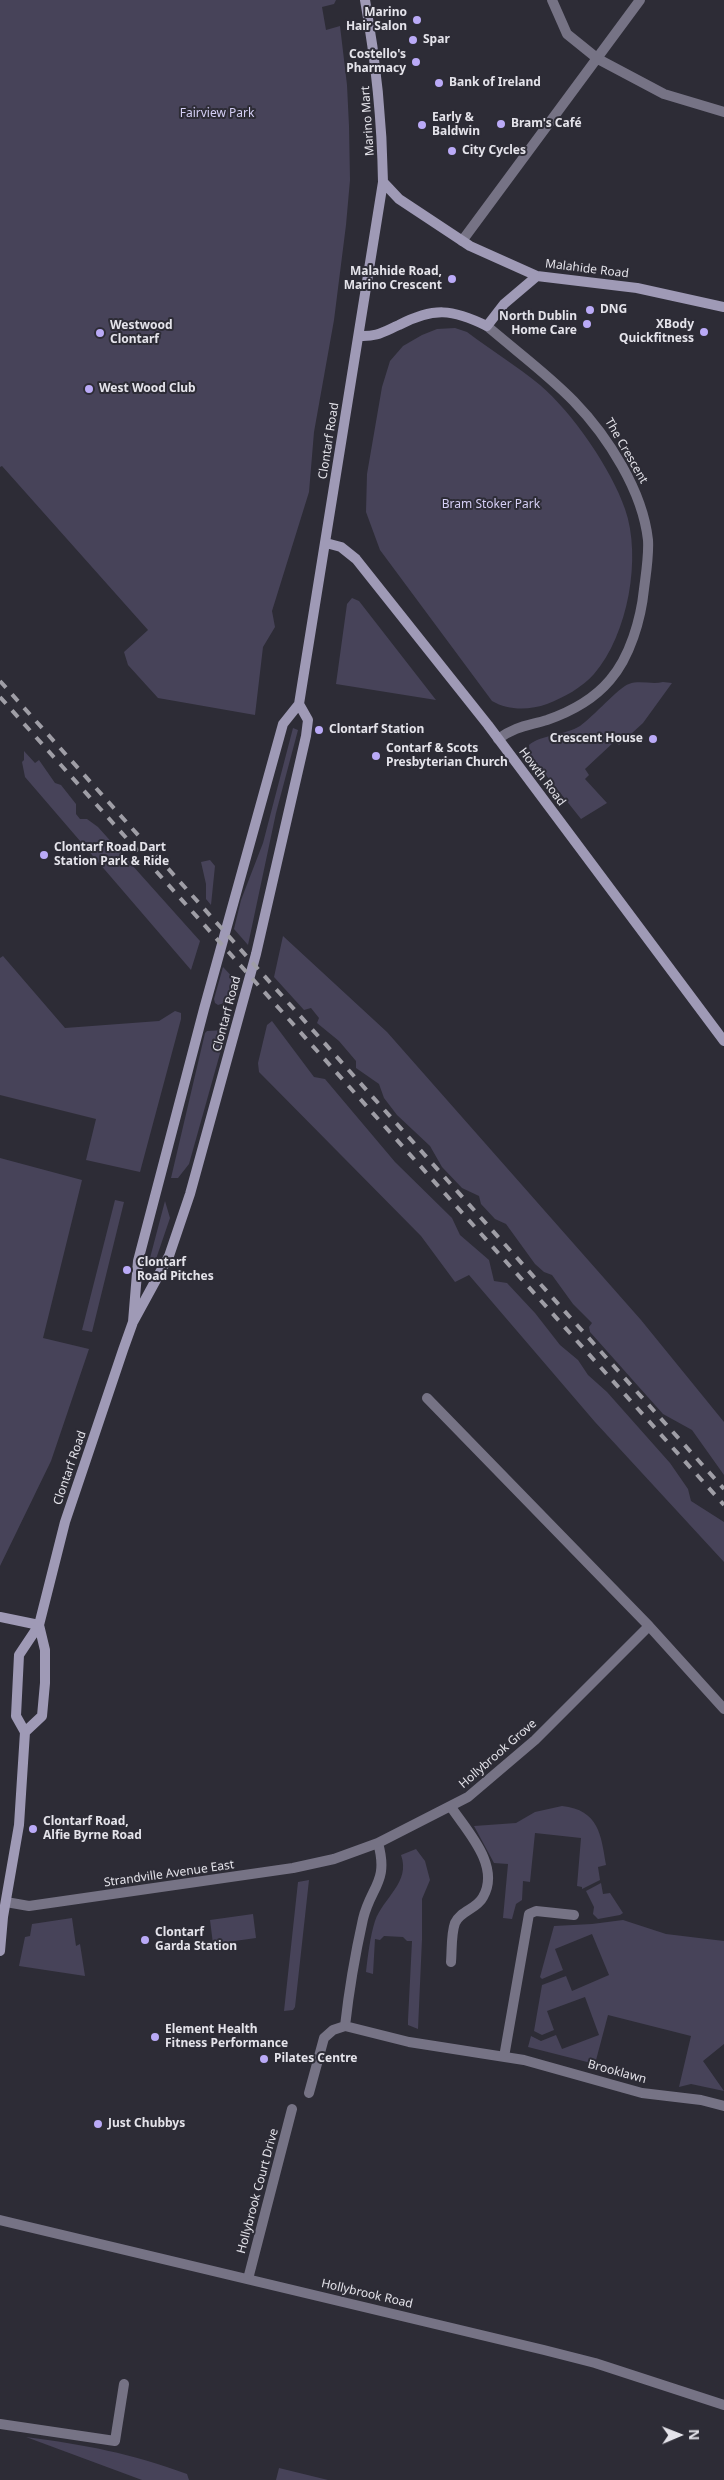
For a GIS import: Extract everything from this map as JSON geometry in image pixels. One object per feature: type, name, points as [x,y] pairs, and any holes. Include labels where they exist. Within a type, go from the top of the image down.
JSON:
[{"type":"main road","name":"Marino Mart","points":[[365,0],[374,47],[382,121],[383,182]]},
{"type":"main road","name":"Malahide Road","points":[[383,182],[399,198],[462,241],[537,276],[637,288],[724,307]]},
{"type":"main road","name":"Clontarf Road","points":[[133,1322],[138,1261],[204,1009],[283,724],[299,704],[383,182]]},
{"type":"main road","points":[[359,336],[374,337],[409,319],[435,312],[458,313],[487,326],[504,304],[537,276]]},
{"type":"main road","name":"Howth Road","points":[[326,543],[341,547],[356,559],[498,739],[720,1028],[724,1041]]},
{"type":"main road","name":"Clontarf Road","points":[[0,1951],[19,1825],[25,1732],[16,1716],[19,1655],[39,1625],[65,1522],[133,1322],[168,1256],[213,1118],[240,1008],[256,954],[306,736],[308,720],[299,704]]},
{"type":"main road","points":[[0,1618],[39,1625]]},
{"type":"main road","name":"Clontarf Road","points":[[25,1732],[42,1716],[45,1683],[44,1650],[39,1625]]},
{"type":"street","points":[[552,0],[567,34],[598,59],[664,94],[724,112]]},
{"type":"street","points":[[462,241],[640,0]]},
{"type":"street","name":"The Crescent","points":[[487,326],[551,377],[596,424],[631,482],[641,506],[648,541],[643,603],[628,648],[610,680],[590,698],[572,710],[545,720],[513,728],[498,739]]},
{"type":"street","points":[[427,1398],[649,1626],[724,1709]]},
{"type":"street","name":"Hollybrook Grove","points":[[334,1859],[378,1843],[468,1797],[535,1740],[649,1626]]},
{"type":"street","points":[[451,1807],[483,1855],[487,1867],[484,1896],[478,1904],[458,1917],[454,1925],[451,1962]]},
{"type":"street","points":[[309,2093],[324,2038],[333,2030],[346,2026],[351,1977],[364,1914],[382,1876],[382,1860],[378,1843]]},
{"type":"street","name":"Strandville Avenue East","points":[[6,1902],[29,1906],[92,1898],[293,1868],[334,1859]]},
{"type":"street","points":[[504,2057],[528,1914],[536,1911],[574,1915]]},
{"type":"street","name":"Brooklawn","points":[[346,2026],[409,2042],[543,2065],[642,2093],[701,2100],[724,2106]]},
{"type":"street","name":"Hollybrook Court Drive","points":[[248,2279],[292,2109]]},
{"type":"street","name":"Hollybrook Road","points":[[0,2220],[596,2363],[724,2405]]},
{"type":"street","points":[[0,2424],[115,2441],[124,2384]]},
{"type":"green space","name":"Fairview Park","points":[[0,0],[336,0],[334,4],[322,7],[326,30],[340,26],[347,85],[350,180],[346,225],[334,320],[314,432],[309,492],[272,611],[275,627],[263,647],[255,715],[158,698],[128,665],[124,652],[148,630],[2,466],[0,467]]},
{"type":"green space","name":"Bram Stoker Park","points":[[455,328],[467,332],[522,371],[540,385],[565,410],[590,442],[611,477],[625,509],[630,528],[632,572],[629,595],[616,639],[606,658],[594,674],[579,688],[553,702],[540,706],[512,708],[492,701],[380,550],[366,512],[367,474],[382,387],[390,361],[403,346],[422,335],[437,329]]},
{"type":"green space","points":[[352,598],[359,601],[436,700],[336,684],[347,604]]},
{"type":"green space","points":[[637,682],[672,683],[643,723],[619,745],[615,741],[585,769],[589,775],[585,779],[607,803],[581,819],[530,755],[529,745],[540,739],[580,726],[629,684]]},
{"type":"green space","points":[[293,728],[298,730],[276,813],[248,945],[234,929],[241,900],[263,843]]},
{"type":"green space","points":[[24,751],[35,763],[39,760],[55,783],[61,785],[76,804],[76,814],[80,819],[87,819],[98,827],[200,941],[191,970],[25,777],[22,762],[24,760]]},
{"type":"green space","points":[[210,860],[215,866],[211,905],[206,899],[206,884],[201,862]]},
{"type":"green space","points":[[283,936],[387,1032],[641,1320],[724,1422],[724,1475],[692,1430],[663,1414],[590,1332],[589,1327],[592,1323],[573,1304],[552,1275],[544,1272],[535,1264],[506,1224],[495,1219],[481,1204],[479,1196],[462,1188],[442,1167],[430,1146],[397,1115],[384,1098],[379,1084],[356,1068],[356,1061],[339,1041],[317,1023],[319,1018],[311,1008],[304,1010],[274,977]]},
{"type":"green space","points":[[3,956],[65,1028],[159,1021],[175,1011],[181,1013],[140,1172],[86,1160],[96,1119],[0,1095],[0,958]]},
{"type":"green space","points":[[223,967],[238,983],[227,1002],[218,1005],[214,999]]},
{"type":"green space","points":[[272,1021],[314,1077],[325,1079],[395,1162],[452,1218],[460,1235],[489,1260],[494,1281],[507,1283],[535,1313],[560,1345],[578,1360],[588,1375],[607,1392],[670,1463],[688,1489],[691,1501],[724,1522],[724,1562],[595,1422],[469,1275],[455,1282],[421,1236],[259,1072],[258,1063],[267,1025]]},
{"type":"green space","points":[[225,1030],[189,1164],[178,1178],[171,1178],[205,1033],[207,1031]]},
{"type":"green space","points":[[0,1158],[82,1180],[43,1338],[89,1349],[51,1461],[0,1566]]},
{"type":"green space","points":[[115,1200],[124,1202],[92,1332],[82,1330]]},
{"type":"green space","points":[[165,1201],[170,1218],[156,1259],[152,1260],[150,1258]]},
{"type":"green space","points":[[562,1806],[574,1808],[584,1813],[596,1826],[600,1834],[606,1865],[598,1867],[600,1880],[582,1889],[582,1887],[577,1886],[581,1838],[535,1833],[530,1882],[523,1881],[522,1900],[516,1904],[512,1919],[503,1918],[508,1864],[494,1863],[474,1826],[516,1823],[535,1812]]},
{"type":"green space","points":[[416,1849],[425,1861],[430,1880],[422,1899],[418,2029],[408,2025],[412,1941],[407,1941],[403,1937],[384,1936],[380,1940],[375,1939],[373,1974],[366,1972],[370,1940],[375,1921],[395,1890],[402,1873],[401,1855]]},
{"type":"green space","points":[[309,1880],[295,2007],[293,2010],[284,2011],[298,1882]]},
{"type":"green space","points":[[601,1883],[603,1894],[610,1893],[623,1913],[620,1915],[598,1919],[593,1914],[594,1907],[586,1891]]},
{"type":"green space","points":[[253,1914],[256,1938],[213,1944],[210,1920]]},
{"type":"green space","points":[[72,1918],[76,1946],[80,1944],[85,1976],[19,1966],[25,1937],[30,1936],[32,1924]]},
{"type":"green space","points":[[623,1920],[666,1934],[724,1941],[724,2044],[703,2061],[724,2091],[691,2084],[679,2087],[691,2036],[608,2015],[595,2064],[528,2047],[531,2036],[541,2041],[556,2035],[562,2049],[599,2035],[585,1997],[547,2011],[554,2030],[542,2035],[534,2031],[542,1985],[566,1976],[572,1991],[609,1975],[592,1934],[555,1949],[563,1970],[542,1979],[540,1977],[554,1926]]},
{"type":"green space","points":[[26,2437],[127,2455],[187,2474],[189,2480],[142,2480]]},
{"type":"green space","points":[[279,2468],[328,2480],[276,2480]]},
{"type":"railway","points":[[0,681],[724,1489]]},
{"type":"railway","points":[[0,697],[724,1505]]},
{"type":"place","name":"Marino Hair Salon","points":[[417,20]]},
{"type":"place","name":"Spar","points":[[413,40]]},
{"type":"place","name":"Costello's Pharmacy","points":[[416,62]]},
{"type":"place","name":"Bank of Ireland","points":[[439,83]]},
{"type":"place","name":"Bram's Café","points":[[501,124]]},
{"type":"place","name":"Early & Baldwin","points":[[422,125]]},
{"type":"place","name":"City Cycles","points":[[452,151]]},
{"type":"place","name":"Malahide Road, Marino Crescent","points":[[452,279]]},
{"type":"place","name":"DNG","points":[[590,310]]},
{"type":"place","name":"North Dublin Home Care","points":[[587,324]]},
{"type":"place","name":"XBody Quickfitness","points":[[704,332]]},
{"type":"place","name":"Westwood Clontarf","points":[[100,333]]},
{"type":"place","name":"West Wood Club","points":[[89,389]]},
{"type":"place","name":"Clontarf Station","points":[[319,730]]},
{"type":"place","name":"Crescent House","points":[[653,739]]},
{"type":"place","name":"Contarf & Scots Presbyterian Church","points":[[376,756]]},
{"type":"place","name":"Clontarf Road Dart Station Park & Ride","points":[[44,855]]},
{"type":"place","name":"Clontarf Road Pitches","points":[[127,1270]]},
{"type":"place","name":"Clontarf Road, Alfie Byrne Road","points":[[33,1829]]},
{"type":"place","name":"Clontarf Garda Station","points":[[145,1940]]},
{"type":"place","name":"Element Health Fitness Performance","points":[[155,2037]]},
{"type":"place","name":"Pilates Centre","points":[[264,2059]]},
{"type":"place","name":"Just Chubbys","points":[[98,2124]]}]
